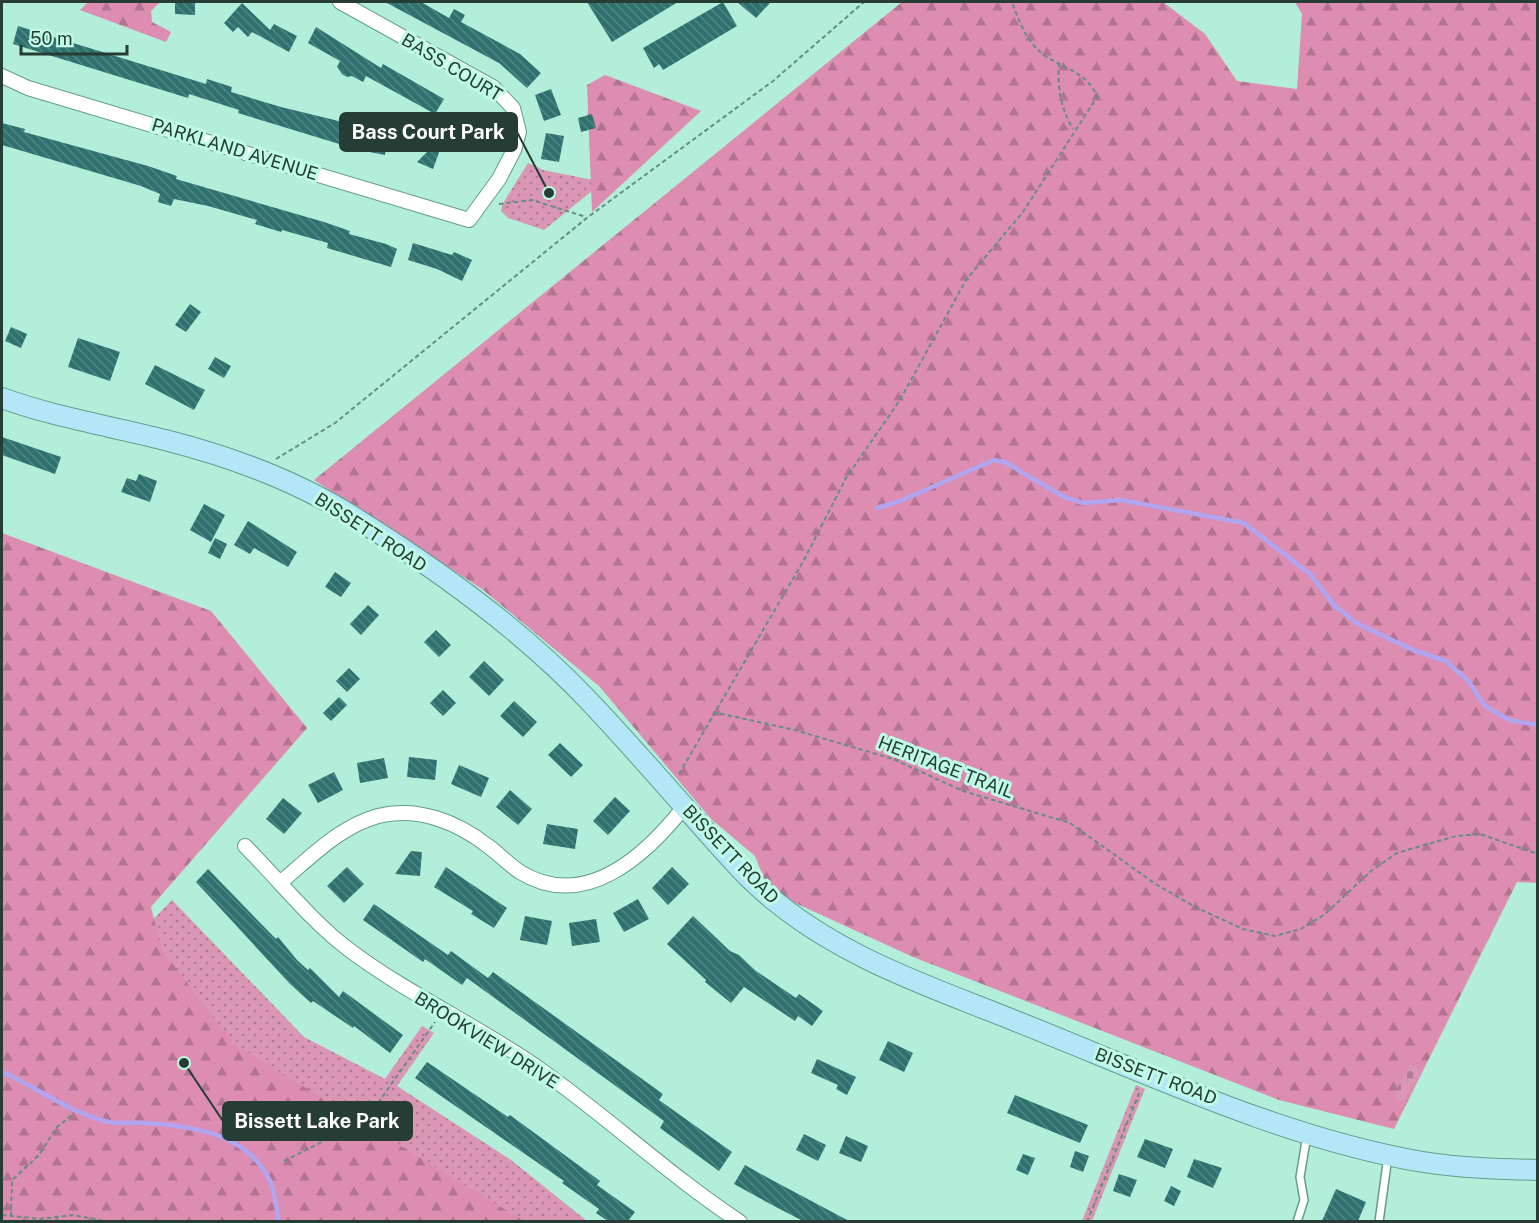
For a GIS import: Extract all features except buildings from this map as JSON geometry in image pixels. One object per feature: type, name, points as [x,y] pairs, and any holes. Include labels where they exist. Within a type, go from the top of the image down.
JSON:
[{"type":"main road","name":"BISSETT ROAD","points":[[2,398],[171,441],[259,470],[298,487],[360,520],[518,634],[558,669],[753,883],[780,905],[830,938],[922,985],[1147,1074],[1308,1132],[1389,1154],[1461,1167],[1538,1170]]},
{"type":"street","name":"BASS COURT","points":[[340,2],[493,87],[510,103],[518,120],[517,143],[500,179],[470,220]]},
{"type":"street","name":"PARKLAND AVENUE","points":[[2,76],[28,88],[470,220]]},
{"type":"street","points":[[281,882],[330,841],[351,827],[378,816],[406,813],[439,819],[464,830],[513,867],[535,879],[558,884],[583,884],[611,874],[630,862],[668,827],[684,807]]},
{"type":"street","name":"BROOKVIEW DRIVE","points":[[245,846],[346,948],[404,988],[540,1070],[606,1119],[683,1183],[740,1221]]},
{"type":"lane","points":[[1298,1221],[1304,1200],[1300,1177],[1308,1132]]},
{"type":"lane","points":[[1380,1221],[1389,1154]]},
{"type":"path","points":[[259,470],[335,423],[588,218],[773,81],[864,2]]},
{"type":"path","points":[[668,788],[683,769],[713,712],[746,661],[804,560],[846,478],[900,400],[966,280],[1023,212],[1098,97],[1093,86],[1038,49],[1024,30],[1012,2]]},
{"type":"path","points":[[1059,63],[1057,82],[1068,120],[1074,131]]},
{"type":"path","points":[[481,206],[532,200],[588,218]]},
{"type":"path","name":"HERITAGE TRAIL","points":[[713,712],[795,730],[893,759],[963,791],[1070,823],[1154,883],[1196,907],[1243,929],[1275,936],[1301,929],[1324,915],[1371,871],[1397,853],[1456,836],[1480,834],[1538,854]]},
{"type":"path","points":[[284,1161],[366,1120],[443,1010]]},
{"type":"path","points":[[1087,1221],[1147,1074]]},
{"type":"path","points":[[11,1216],[12,1180],[39,1155],[57,1127],[72,1115]]},
{"type":"path","points":[[2,1215],[40,1219],[73,1215],[110,1221]]},
{"type":"green space","points":[[88,2],[160,2],[151,11],[152,22],[171,32],[166,42],[80,10]]},
{"type":"green space","points":[[902,2],[1163,2],[1205,34],[1237,81],[1297,89],[1302,14],[1295,2],[1537,2],[1537,883],[1517,882],[1394,1129],[1279,1100],[913,957],[769,891],[755,856],[711,819],[599,686],[482,589],[314,480]]},
{"type":"green space","points":[[605,75],[701,111],[592,212],[587,85]]},
{"type":"green space","points":[[528,163],[543,170],[603,182],[544,230],[508,218],[501,211],[502,205]]},
{"type":"green space","points":[[2,533],[211,611],[307,728],[151,907],[162,950],[234,1044],[524,1221],[2,1221]]},
{"type":"green space","points":[[172,900],[304,1037],[385,1079],[422,1026],[434,1033],[397,1086],[511,1160],[587,1221],[291,1221],[10,1067]]},
{"type":"green space","points":[[1410,1065],[1421,1071],[1404,1102],[1393,1096]]},
{"type":"green space","points":[[1136,1085],[1145,1089],[1092,1221],[1082,1221]]},
{"type":"waterway","points":[[877,508],[900,501],[994,460],[1005,462],[1064,497],[1083,503],[1121,500],[1244,523],[1310,574],[1335,606],[1358,624],[1413,650],[1446,661],[1469,682],[1485,706],[1509,720],[1538,725]]},
{"type":"waterway","points":[[2,1072],[94,1118],[113,1123],[145,1123],[200,1130],[233,1142],[248,1152],[270,1181],[279,1222]]},
{"type":"place","name":"Bass Court Park","points":[[549,193]]},
{"type":"place","name":"Bissett Lake Park","points":[[184,1063]]}]
